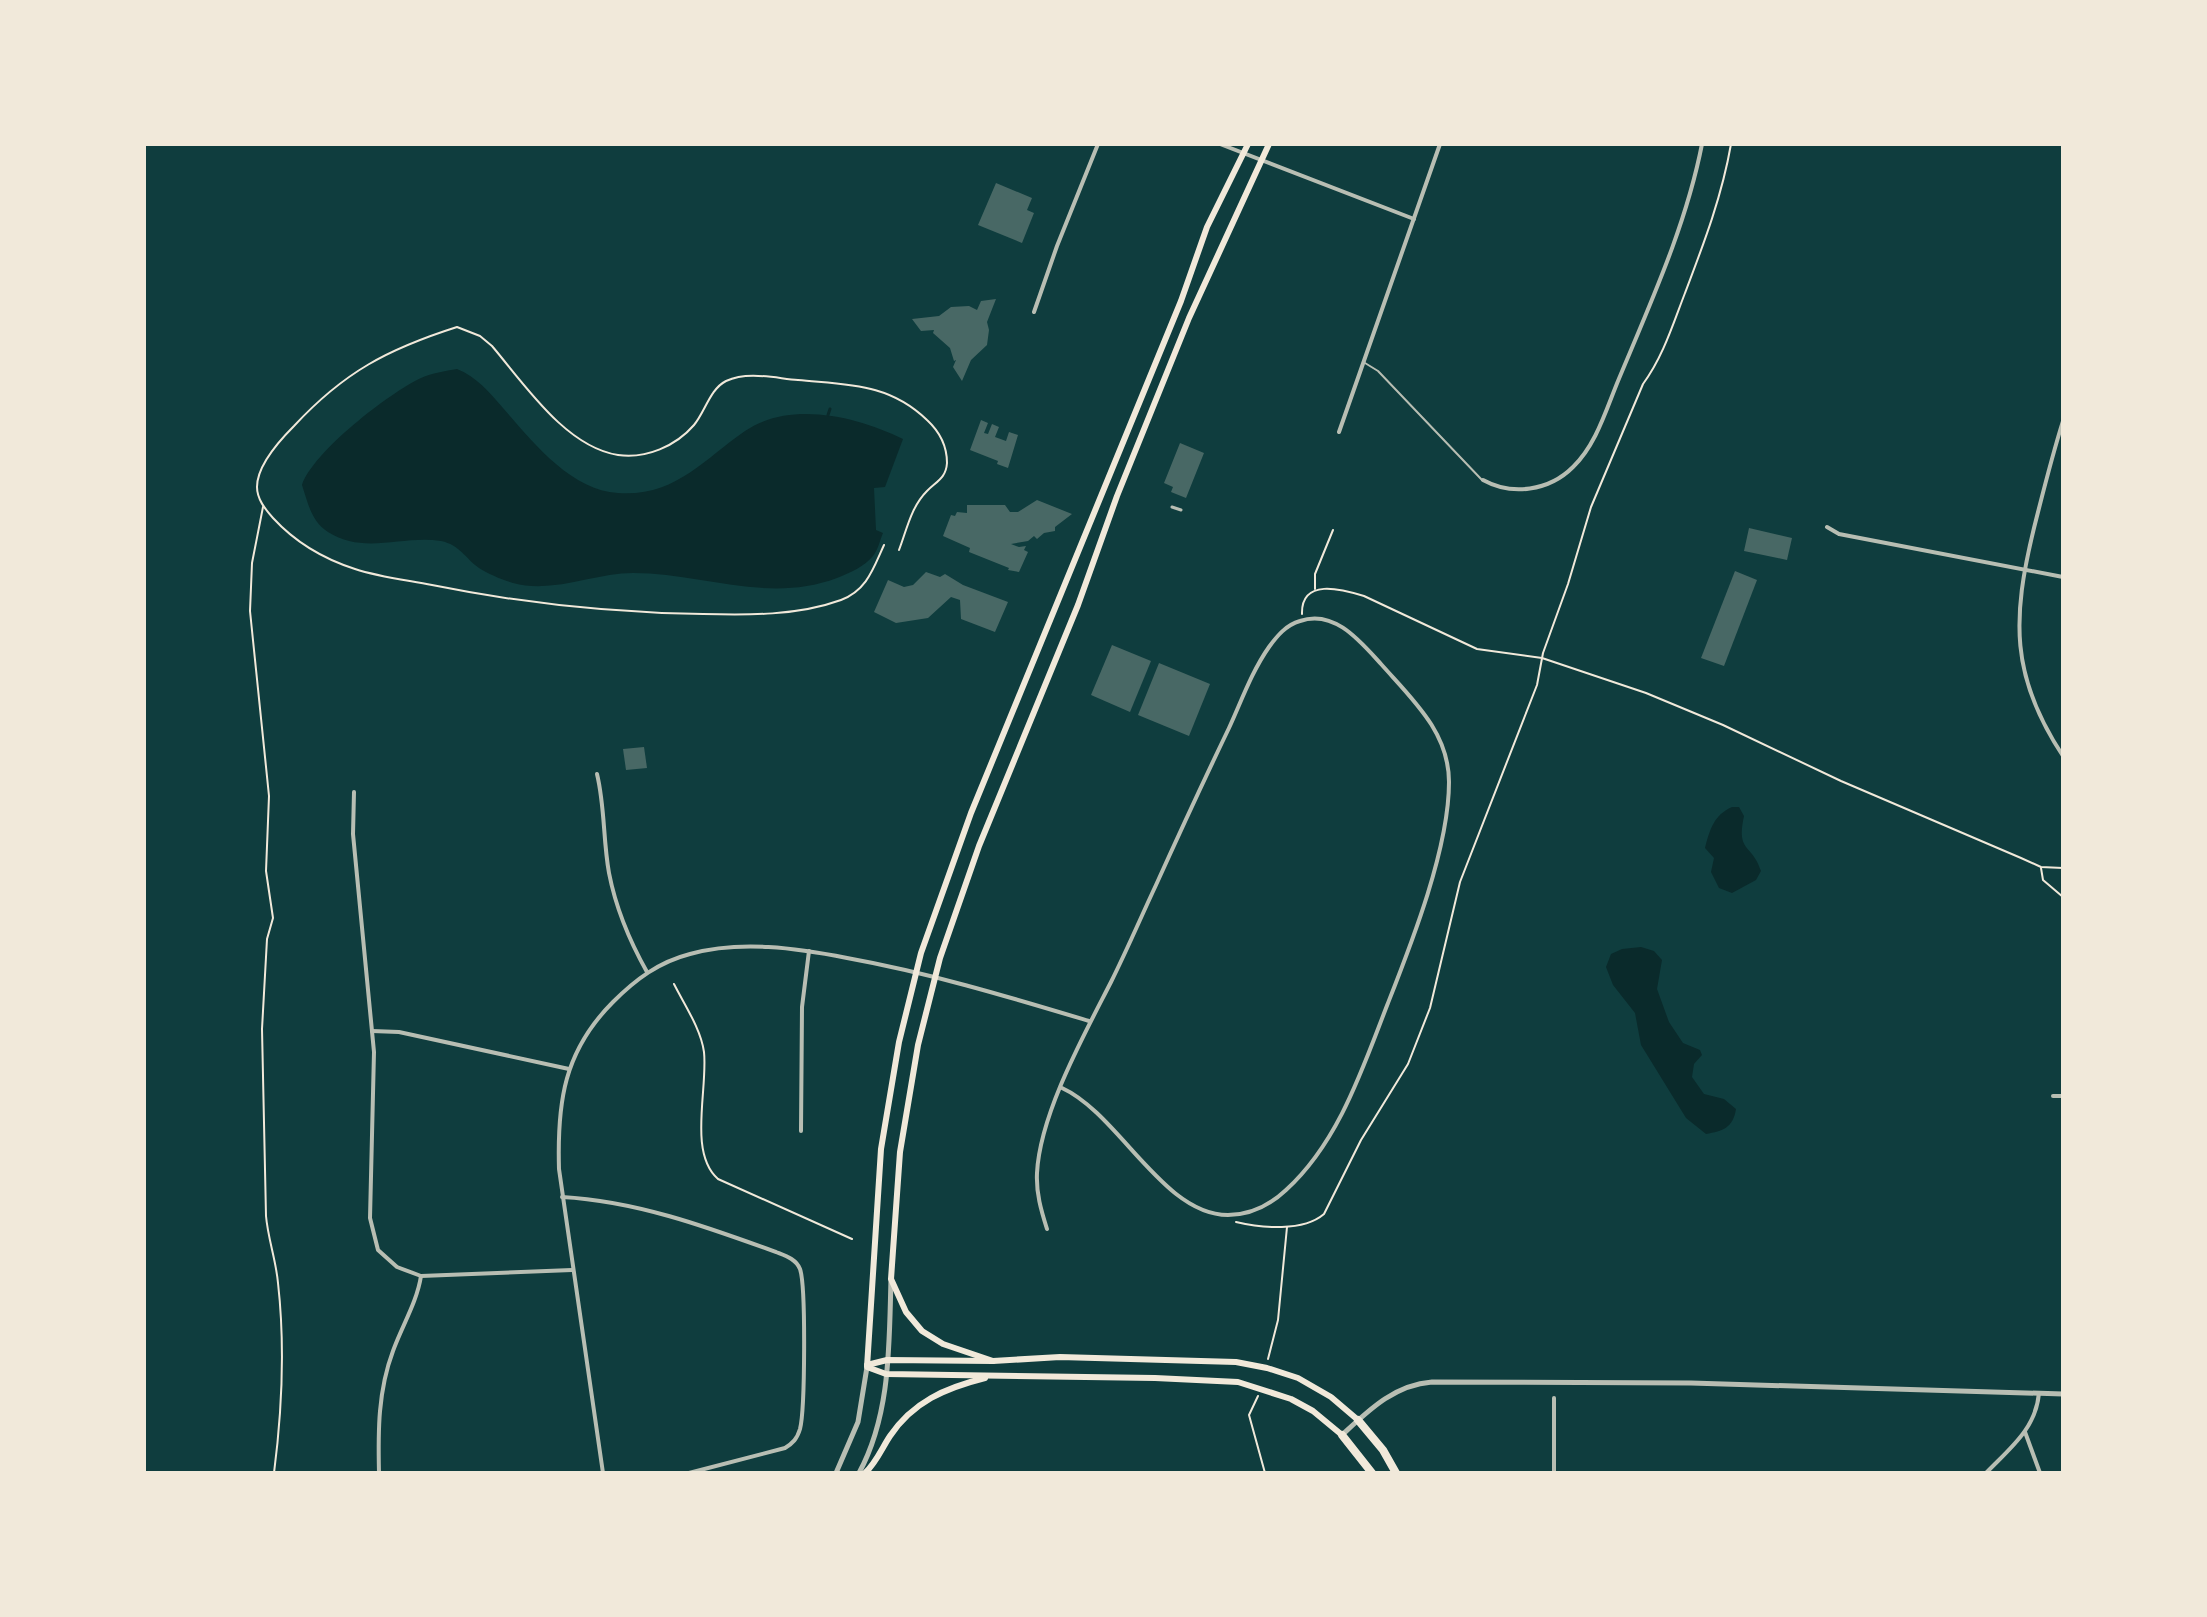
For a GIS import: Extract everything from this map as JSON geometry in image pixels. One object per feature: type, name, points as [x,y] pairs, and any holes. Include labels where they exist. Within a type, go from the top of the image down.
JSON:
[{"type":"highway","points":[[1358,1420],[1383,1450],[1396,1473]]},
{"type":"highway","points":[[1342,1435],[1372,1473]]},
{"type":"main road","points":[[867,1366],[881,1149],[915,972],[976,800],[1181,301],[1207,227],[1248,144]]},
{"type":"main road","points":[[993,1361],[943,1344],[922,1331],[906,1312],[891,1279],[895,1201],[918,1045],[935,976],[964,884],[1189,318],[1269,144]]},
{"type":"main road","points":[[867,1366],[887,1360],[993,1361],[1060,1357],[1211,1360],[1251,1364],[1310,1384],[1358,1420]]},
{"type":"main road","points":[[867,1366],[886,1374],[1238,1382],[1291,1399],[1313,1411],[1342,1435]]},
{"type":"main road","points":[[865,1473],[902,1420],[918,1405],[948,1388],[992,1376]]},
{"type":"street","points":[[1034,312],[1098,144]]},
{"type":"street","points":[[1220,144],[1414,219]]},
{"type":"street","points":[[1339,432],[1440,144]]},
{"type":"street","points":[[1483,480],[1510,490],[1539,487],[1572,469],[1588,449],[1681,222],[1702,144]]},
{"type":"street","points":[[2063,421],[2024,570],[2019,622],[2023,667],[2035,706],[2063,756]]},
{"type":"street","points":[[1172,507],[1181,510]]},
{"type":"street","points":[[1827,527],[1839,534],[2063,577]]},
{"type":"street","points":[[1047,1229],[1037,1192],[1037,1170],[1047,1121],[1089,1021],[1121,962],[1268,648],[1286,627],[1302,620],[1327,620],[1342,627],[1366,647],[1424,712],[1447,758],[1449,786],[1437,859],[1406,959],[1334,1128],[1286,1190],[1259,1209],[1228,1215],[1211,1213],[1184,1201],[1085,1101],[1062,1088]]},
{"type":"street","points":[[597,774],[616,903],[624,928],[647,972]]},
{"type":"street","points":[[354,792],[353,834],[372,1031],[374,1091],[370,1218],[378,1250],[397,1267],[421,1276],[572,1270]]},
{"type":"street","points":[[603,1473],[562,1197],[558,1129],[562,1093],[581,1044],[596,1021],[628,987],[647,972],[688,954],[755,948],[809,951],[935,976],[1089,1021]]},
{"type":"street","points":[[801,1131],[802,1007],[809,951]]},
{"type":"street","points":[[372,1031],[399,1032],[569,1069]]},
{"type":"street","points":[[2053,1096],[2063,1096]]},
{"type":"street","points":[[562,1197],[619,1202],[666,1215],[792,1258],[800,1268],[803,1286],[802,1419],[797,1438],[785,1448],[689,1473]]},
{"type":"street","points":[[379,1473],[379,1408],[388,1366],[419,1289],[421,1276]]},
{"type":"street","points":[[859,1473],[877,1426],[886,1374],[891,1279]]},
{"type":"street","points":[[836,1473],[858,1422],[867,1366]]},
{"type":"street","points":[[1342,1435],[1398,1390],[1432,1382],[1691,1383],[2063,1394]]},
{"type":"street","points":[[1986,1473],[2025,1432],[2036,1413],[2039,1393]]},
{"type":"street","points":[[1554,1398],[1554,1473]]},
{"type":"street","points":[[2025,1432],[2040,1473]]},
{"type":"lane","points":[[1364,363],[1378,371],[1483,480]]},
{"type":"path","points":[[1228,1215],[1237,1223],[1287,1226],[1315,1221],[1324,1214],[1361,1140],[1408,1064],[1430,1008],[1460,882],[1537,685],[1542,658],[1591,507],[1643,384],[1655,368],[1664,345],[1719,202],[1731,144]]},
{"type":"path","points":[[884,545],[864,587],[842,600],[760,615],[635,612],[477,594],[356,569],[298,541],[263,506],[258,496],[258,478],[276,444],[307,411],[355,372],[409,342],[457,327],[480,336],[492,346],[568,432],[594,448],[618,455],[636,456],[657,451],[694,425],[719,386],[745,375],[862,386],[890,393],[907,402],[941,434],[947,464],[943,479],[927,491],[912,510],[899,550]]},
{"type":"path","points":[[263,506],[252,563],[250,611],[269,796],[266,871],[273,918],[267,939],[262,1071],[266,1216],[278,1280],[282,1344],[274,1473]]},
{"type":"path","points":[[1315,589],[1315,574],[1333,530]]},
{"type":"path","points":[[1302,620],[1301,604],[1315,589],[1332,589],[1364,596],[1477,649],[1542,658],[1646,693],[2041,867],[2063,868]]},
{"type":"path","points":[[2041,867],[2043,880],[2063,897]]},
{"type":"path","points":[[674,984],[704,1052],[703,1154],[711,1173],[718,1179],[852,1239]]},
{"type":"path","points":[[1274,1335],[1287,1226]]},
{"type":"path","points":[[1257,1402],[1249,1415],[1265,1473]]},
{"type":"water","points":[[457,369],[482,386],[553,462],[584,483],[618,493],[638,493],[672,483],[745,431],[783,416],[824,415],[885,431],[903,439],[885,487],[874,488],[876,530],[883,533],[878,548],[866,563],[847,574],[811,585],[786,588],[761,588],[633,573],[558,585],[528,586],[487,572],[458,549],[441,541],[355,542],[322,528],[311,511],[302,485],[321,456],[372,410],[407,386],[421,378]]},
{"type":"water","points":[[1732,807],[1739,807],[1744,816],[1743,842],[1761,871],[1756,880],[1732,893],[1719,888],[1711,872],[1714,858],[1705,848],[1714,823]]},
{"type":"water","points":[[1641,947],[1654,951],[1662,960],[1657,989],[1669,1022],[1683,1043],[1700,1050],[1702,1055],[1694,1064],[1692,1077],[1704,1094],[1724,1099],[1736,1109],[1730,1124],[1722,1130],[1706,1134],[1686,1118],[1641,1045],[1635,1013],[1613,985],[1606,967],[1611,954]]},
{"type":"building","points":[[996,183],[1032,198],[1027,210],[1034,213],[1022,243],[978,225]]},
{"type":"building","points":[[996,299],[987,322],[987,345],[971,360],[962,381],[953,367],[956,360],[950,348],[933,333],[934,330],[921,331],[912,319],[939,316],[951,307],[969,306],[977,310],[981,301]]},
{"type":"building","points":[[981,420],[988,423],[984,433],[988,434],[992,424],[999,427],[995,437],[1006,441],[1009,432],[1018,435],[1008,468],[970,450]]},
{"type":"building","points":[[1180,443],[1204,453],[1186,498],[1171,492],[1173,487],[1164,483]]},
{"type":"building","points":[[1037,500],[1072,514],[1055,527],[1055,531],[1044,533],[1037,539],[1034,536],[1028,541],[1011,544],[1026,546],[1024,550],[1028,552],[1019,572],[969,552],[970,548],[943,536],[951,515],[967,513],[967,505],[1005,505],[1010,512],[1018,512]]},
{"type":"building","points":[[1749,528],[1792,538],[1787,560],[1744,551]]},
{"type":"building","points":[[1735,571],[1757,580],[1724,666],[1701,658]]},
{"type":"building","points":[[926,572],[940,577],[945,574],[963,585],[1008,602],[995,632],[961,619],[960,600],[951,597],[928,618],[896,623],[874,612],[888,580],[904,587],[913,585]]},
{"type":"building","points":[[1112,645],[1151,661],[1130,712],[1091,695]]},
{"type":"building","points":[[1159,663],[1210,684],[1189,736],[1138,715]]},
{"type":"building","points":[[644,747],[647,768],[626,770],[623,749]]},
{"type":"waterway","points":[[828,415],[830,409]]}]
